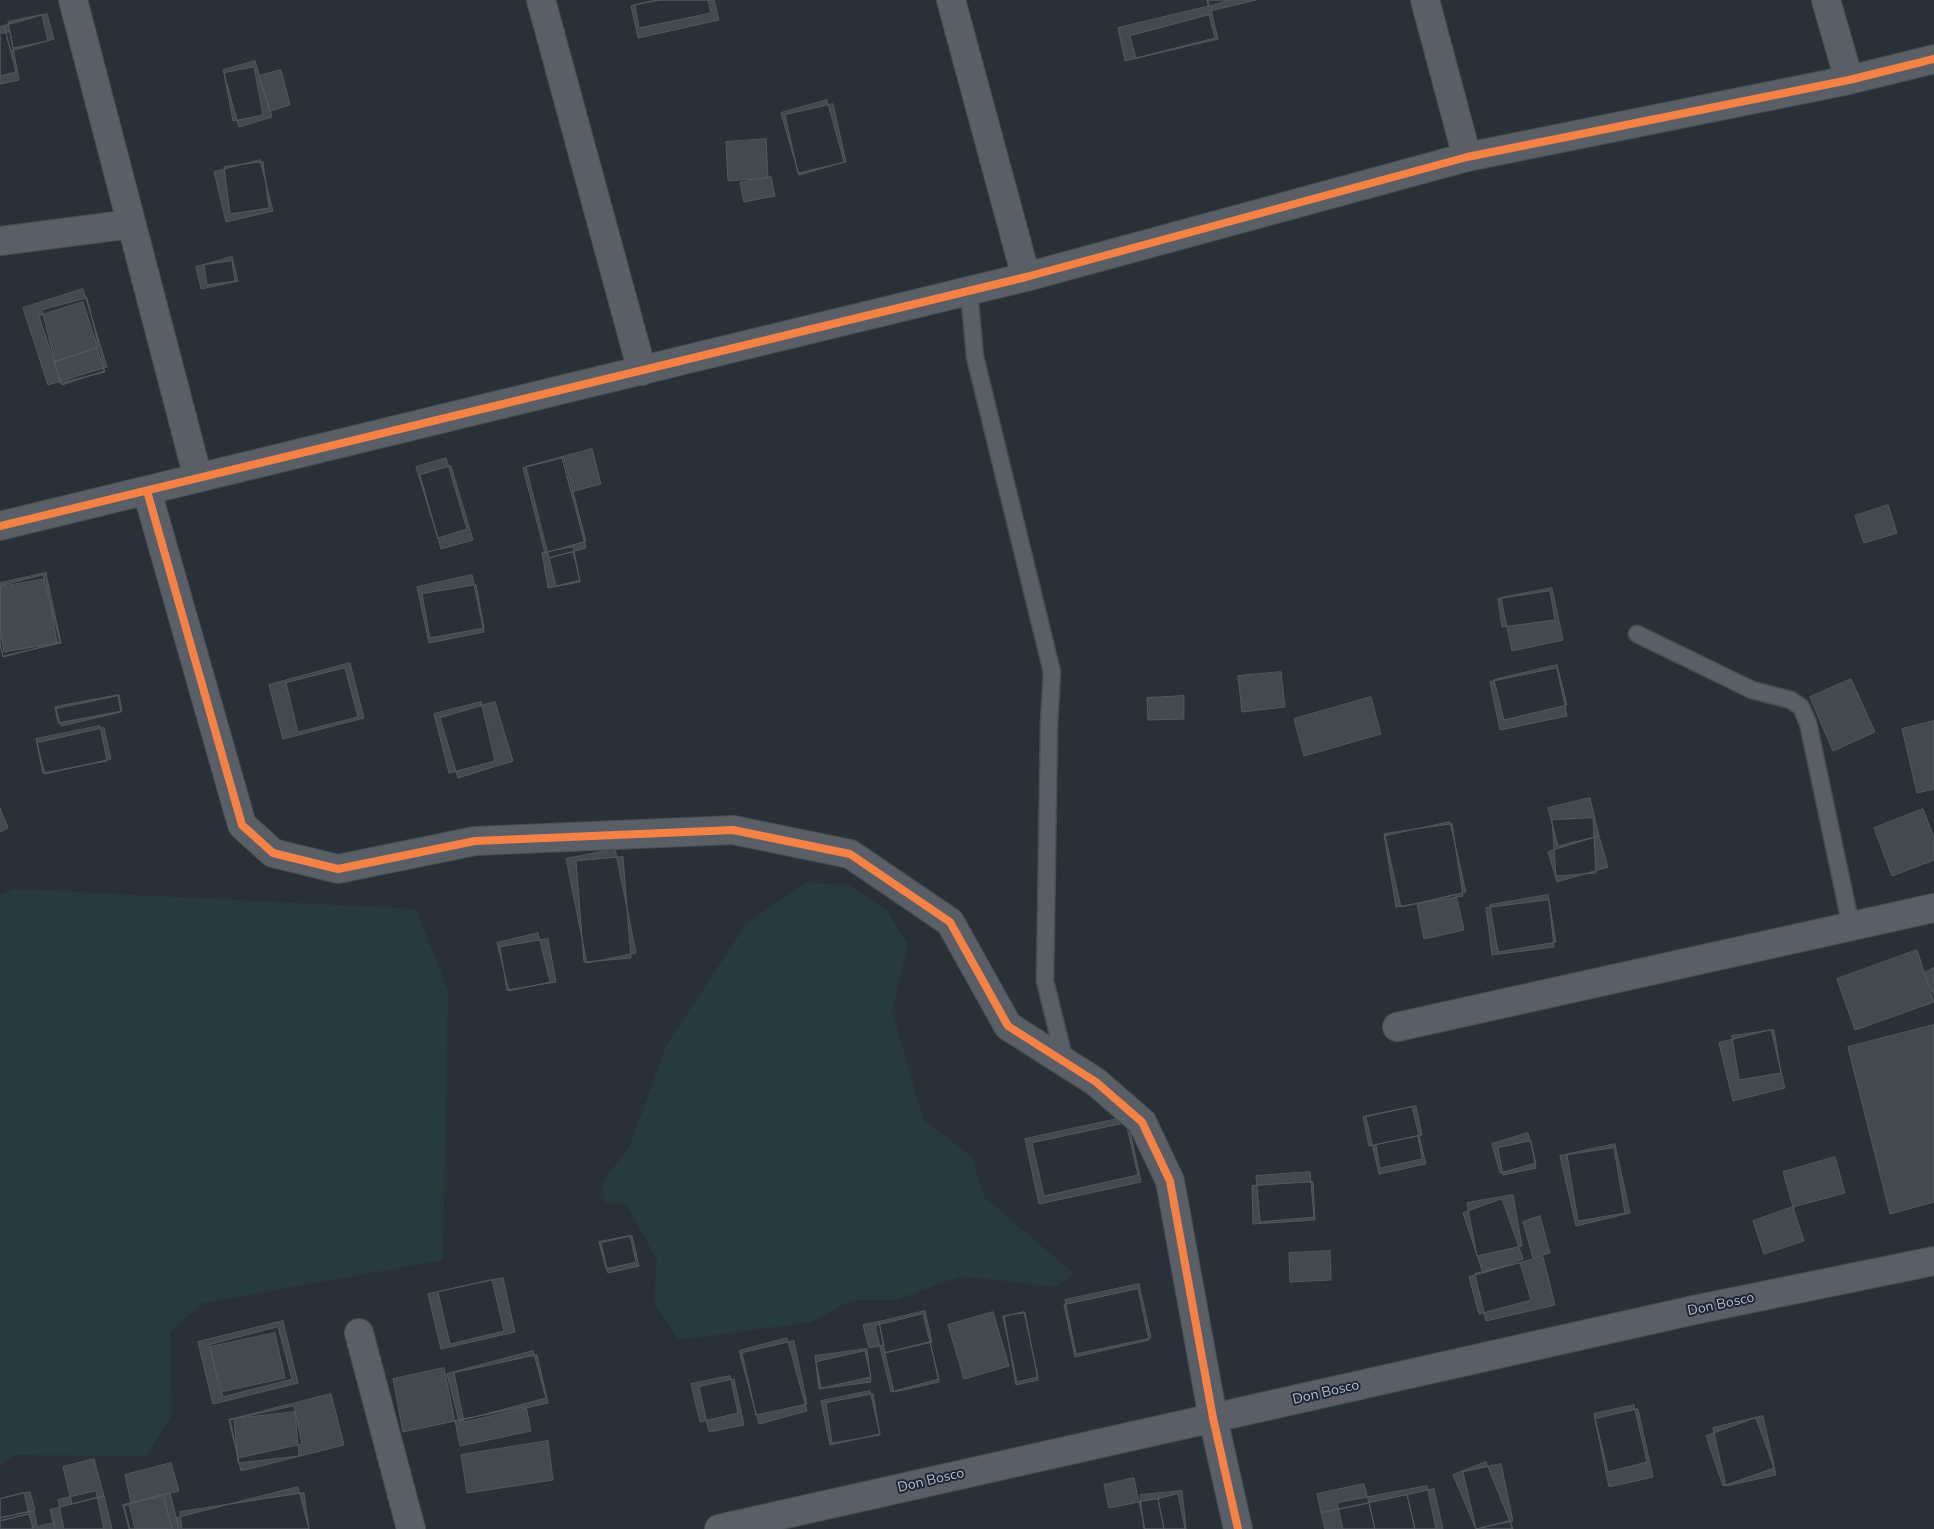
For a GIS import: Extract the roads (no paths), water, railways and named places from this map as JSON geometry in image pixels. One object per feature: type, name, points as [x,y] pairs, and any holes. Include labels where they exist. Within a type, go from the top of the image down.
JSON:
[{"type":"street","points":[[73,0],[198,478]]},
{"type":"street","points":[[541,0],[642,371]]},
{"type":"street","points":[[950,0],[1026,277]]},
{"type":"street","points":[[1425,0],[1467,157]]},
{"type":"street","points":[[1826,0],[1849,80]]},
{"type":"street","points":[[0,526],[1026,277],[1467,157],[1849,80],[1934,59]]},
{"type":"street","points":[[0,241],[132,224]]},
{"type":"street","points":[[147,491],[242,825],[273,853],[338,869],[475,841],[733,830],[850,854],[950,922],[1008,1026],[1096,1082],[1142,1122],[1170,1181],[1213,1418],[1238,1529]]},
{"type":"street","points":[[1397,1027],[1934,908]]},
{"type":"street","name":"Don Bosco","points":[[719,1529],[1694,1310],[1934,1261]]},
{"type":"street","points":[[359,1333],[411,1529]]},
{"type":"lane","points":[[969,291],[976,357],[1052,672],[1049,724],[1045,981],[1065,1062]]},
{"type":"lane","points":[[1637,634],[1752,690],[1791,700],[1801,706],[1808,723],[1851,926]]}]
